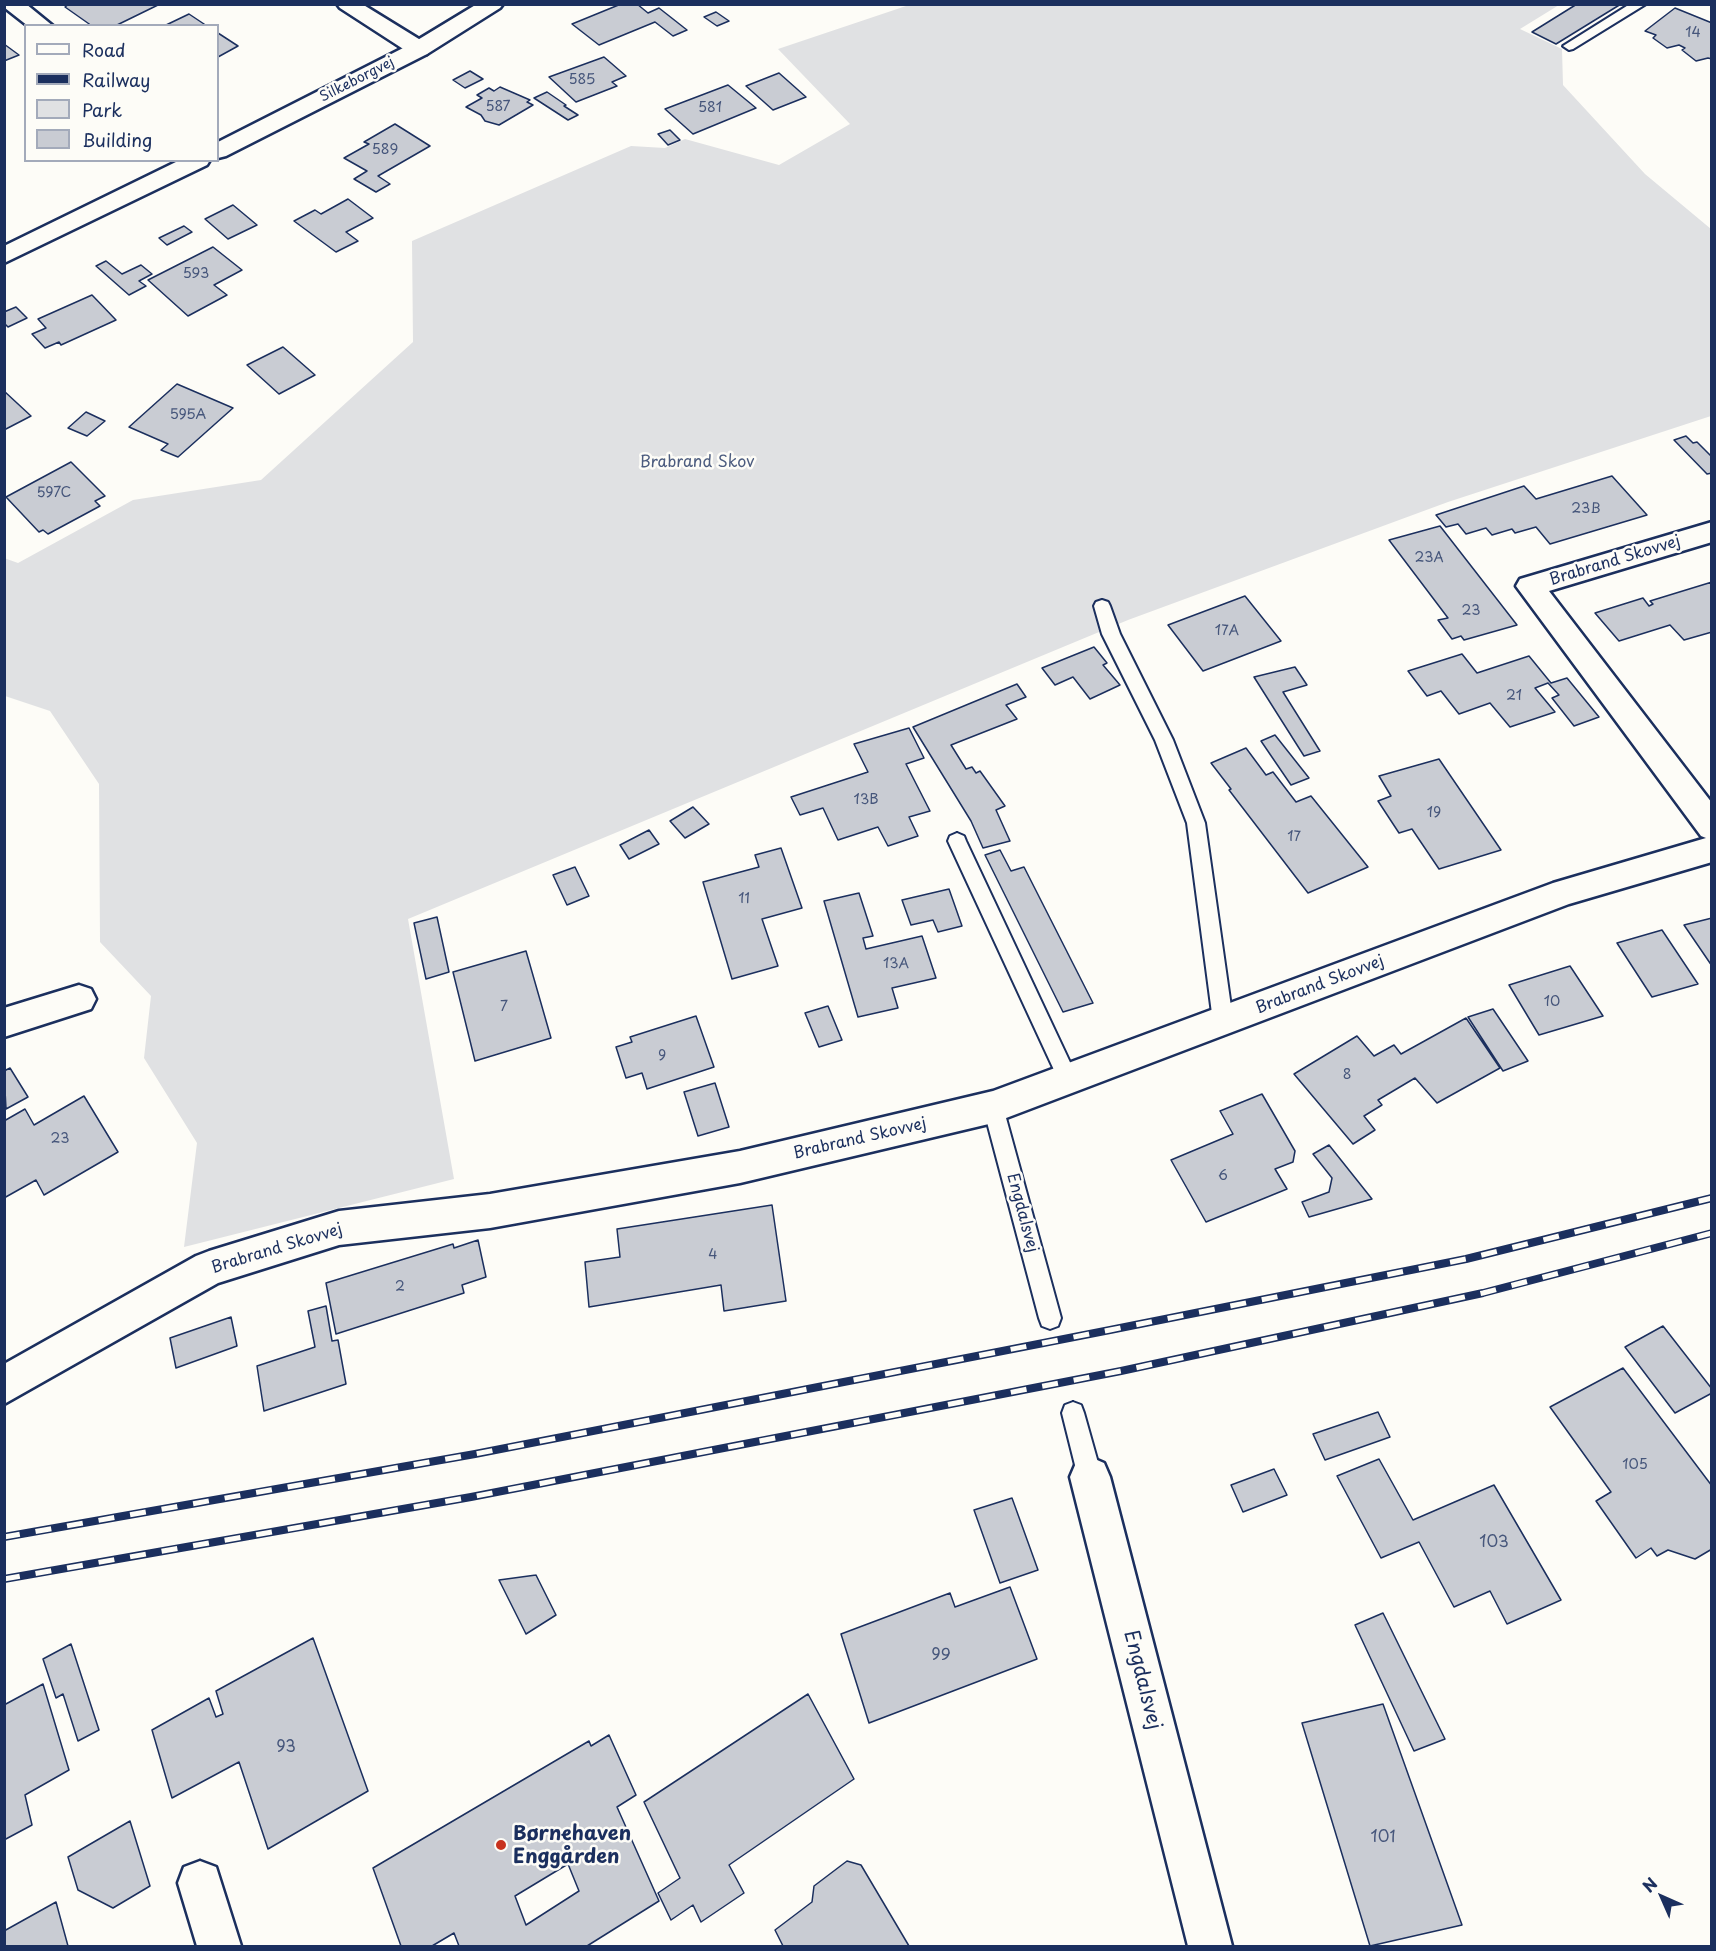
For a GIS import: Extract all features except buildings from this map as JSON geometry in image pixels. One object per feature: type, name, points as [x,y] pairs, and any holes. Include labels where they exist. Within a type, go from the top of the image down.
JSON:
[{"type":"street","points":[[12,4],[40,24]]},
{"type":"street","points":[[347,4],[419,49]]},
{"type":"street","name":"Silkeborgvej","points":[[219,150],[419,49],[493,4]]},
{"type":"street","points":[[4,256],[195,162]]},
{"type":"street","name":"Brabrand Skovvej","points":[[1712,532],[1530,586],[1712,827]]},
{"type":"street","name":"Brabrand Skovvej","points":[[4,1385],[209,1268],[339,1228],[490,1211],[740,1167],[993,1107],[1564,892],[1712,849]]},
{"type":"street","points":[[4,1023],[79,999]]},
{"type":"street","name":"Engdalsvej","points":[[1090,1477],[1210,1947]]},
{"type":"street","points":[[200,1883],[219,1947]]},
{"type":"lane","points":[[1569,46],[1640,4]]},
{"type":"lane","points":[[1102,606],[1111,634],[1164,740],[1196,824],[1223,1021]]},
{"type":"lane","points":[[957,841],[1068,1079]]},
{"type":"lane","name":"Engdalsvej","points":[[993,1107],[1050,1318]]},
{"type":"lane","name":"Engdalsvej","points":[[1073,1413],[1090,1477]]},
{"type":"green space","name":"Brabrand Skov","points":[[909,5],[1559,5],[1520,29],[1562,49],[1563,85],[1645,174],[1711,229],[1711,416],[1448,502],[1128,620],[408,919],[454,1179],[184,1247],[197,1143],[144,1058],[151,996],[100,942],[99,784],[50,711],[5,696],[4,558],[18,563],[133,500],[261,480],[413,342],[412,241],[631,146],[665,148],[685,139],[779,165],[850,124],[778,49]]},
{"type":"railway","points":[[4,1537],[475,1454],[1110,1330],[1466,1259],[1712,1198]]},
{"type":"railway","points":[[4,1579],[471,1497],[1121,1371],[1483,1293],[1712,1233]]},
{"type":"place","name":"Børnehaven Enggården","points":[[501,1845]]}]
